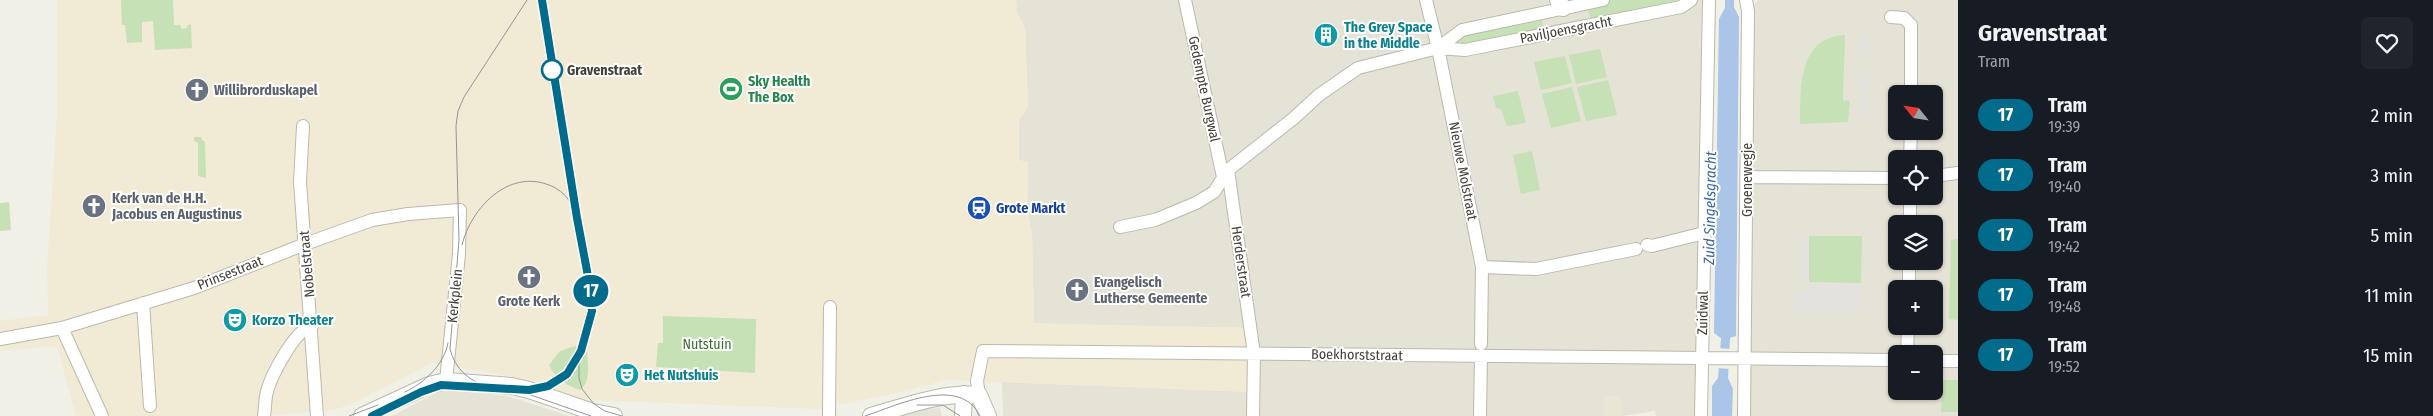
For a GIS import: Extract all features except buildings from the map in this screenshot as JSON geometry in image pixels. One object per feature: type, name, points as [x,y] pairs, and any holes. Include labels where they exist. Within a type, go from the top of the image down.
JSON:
[{"type":"street","name":"Gedempte Burgwal","points":[[1185,0],[1225,173]]},
{"type":"street","name":"Nieuwe Molstraat","points":[[1426,0],[1438,48],[1482,266],[1481,344]]},
{"type":"street","name":"Paviljoensgracht","points":[[1438,48],[1462,30],[1562,3],[1603,0]]},
{"type":"street","name":"Paviljoensgracht","points":[[1120,227],[1155,220],[1196,203],[1214,192],[1225,173],[1294,118],[1318,95],[1358,68],[1438,48],[1465,50],[1681,7],[1690,0]]},
{"type":"street","name":"Zuidwal","points":[[1701,416],[1708,0]]},
{"type":"street","name":"Groenewegje","points":[[1744,416],[1748,11],[1746,0]]},
{"type":"street","points":[[1562,3],[1564,30]]},
{"type":"street","points":[[1891,17],[1904,18],[1910,25],[1911,85]]},
{"type":"street","name":"Nobelstraat","points":[[304,126],[300,182],[312,326],[317,416]]},
{"type":"street","name":"Herderstraat","points":[[1225,173],[1254,354],[1252,416]]},
{"type":"street","points":[[1943,175],[1958,173]]},
{"type":"street","points":[[1747,177],[1888,178]]},
{"type":"street","name":"Prinsestraat","points":[[0,339],[62,328],[194,288],[372,220],[408,214],[460,210]]},
{"type":"street","name":"Kerkplein","points":[[446,381],[459,254],[460,210]]},
{"type":"street","points":[[1482,266],[1536,269],[1652,246],[1704,233]]},
{"type":"street","points":[[143,303],[150,406]]},
{"type":"street","points":[[828,416],[830,307]]},
{"type":"street","points":[[265,410],[266,396],[277,367],[303,330],[312,326]]},
{"type":"street","points":[[62,328],[102,416]]},
{"type":"street","name":"Boekhorststraat","points":[[971,394],[977,381],[983,351],[1888,360]]},
{"type":"street","points":[[1480,416],[1481,357]]},
{"type":"street","points":[[1943,361],[1958,361]]},
{"type":"street","points":[[362,416],[422,388],[446,381],[520,388],[594,415],[614,416]]},
{"type":"street","points":[[871,416],[936,398],[971,394]]},
{"type":"street","points":[[963,416],[971,394]]},
{"type":"street","points":[[971,394],[988,416]]},
{"type":"shaded area","points":[[57,0],[1016,0],[1017,13],[1025,28],[1028,107],[1019,121],[1019,160],[1028,162],[1027,209],[1032,234],[1034,323],[1251,328],[1252,392],[946,380],[896,393],[819,409],[590,400],[532,380],[432,363],[349,405],[333,410],[263,416],[76,416],[57,346],[0,351],[0,321],[48,315],[47,268],[57,114]]},
{"type":"shaded area","points":[[1016,0],[1702,0],[1697,416],[1656,416],[1655,411],[1622,416],[1621,397],[1605,396],[1604,416],[1003,416],[1002,382],[1252,392],[1251,328],[1034,324],[1032,234],[1027,209],[1028,162],[1019,160],[1019,121],[1028,107],[1025,28],[1017,13]]},
{"type":"shaded area","points":[[1758,0],[1958,0],[1958,416],[1744,416],[1749,11]]},
{"type":"shaded area","points":[[1861,37],[1868,37],[1868,56],[1861,55]]},
{"type":"shaded area","points":[[1416,44],[1417,47],[1357,61],[1327,80],[1325,78],[1339,67],[1356,58]]},
{"type":"shaded area","points":[[1861,74],[1868,74],[1868,93],[1860,93]]},
{"type":"shaded area","points":[[1860,97],[1867,97],[1867,116],[1860,115]]},
{"type":"shaded area","points":[[1460,102],[1472,163],[1469,163],[1457,103]]},
{"type":"shaded area","points":[[1294,103],[1295,105],[1250,142],[1248,140]]},
{"type":"shaded area","points":[[1474,169],[1486,230],[1483,230],[1471,170]]},
{"type":"shaded area","points":[[1820,182],[1888,182],[1888,186],[1820,185]]},
{"type":"shaded area","points":[[1801,236],[1809,236],[1809,282],[1801,282]]},
{"type":"shaded area","points":[[1811,283],[1860,284],[1860,311],[1793,310],[1794,291],[1811,292]]},
{"type":"shaded area","points":[[1772,365],[1888,366],[1888,369],[1772,369]]},
{"type":"shaded area","points":[[443,389],[508,396],[569,416],[392,416]]},
{"type":"shaded area","points":[[1604,396],[1621,396],[1622,416],[1604,416]]},
{"type":"shaded area","points":[[940,408],[942,416],[902,416],[923,410]]},
{"type":"green space","points":[[121,0],[173,0],[174,25],[180,25],[182,29],[187,28],[191,24],[192,48],[155,50],[153,21],[142,22],[142,42],[127,43],[125,25],[122,25]]},
{"type":"green space","points":[[1603,0],[1691,0],[1592,25],[1587,3]]},
{"type":"green space","points":[[1541,16],[1544,29],[1466,48],[1455,41],[1457,36]]},
{"type":"green space","points":[[1845,35],[1843,100],[1850,101],[1848,122],[1800,124],[1802,81],[1810,55],[1818,45],[1829,38]]},
{"type":"green space","points":[[1600,49],[1607,77],[1576,84],[1569,55]]},
{"type":"green space","points":[[1565,56],[1572,83],[1541,90],[1534,62]]},
{"type":"green space","points":[[1608,80],[1617,115],[1586,121],[1577,87]]},
{"type":"green space","points":[[1572,87],[1581,121],[1551,128],[1542,94]]},
{"type":"green space","points":[[1518,91],[1526,123],[1507,126],[1501,109],[1496,108],[1493,96]]},
{"type":"green space","points":[[194,137],[201,137],[205,142],[206,178],[198,176],[198,143],[194,141]]},
{"type":"green space","points":[[1532,151],[1540,190],[1521,194],[1513,155]]},
{"type":"green space","points":[[9,202],[11,230],[0,231],[0,203]]},
{"type":"green space","points":[[1809,236],[1862,236],[1861,283],[1809,282]]},
{"type":"green space","points":[[1958,239],[1958,320],[1949,319],[1951,240]]},
{"type":"green space","name":"Nutstuin","points":[[663,316],[756,319],[755,373],[656,367],[658,343],[663,343]]},
{"type":"green space","points":[[581,344],[587,349],[588,371],[586,382],[580,390],[562,381],[549,365],[560,351]]},
{"type":"green space","points":[[1943,380],[1958,380],[1958,412],[1941,412]]},
{"type":"water","points":[[1725,0],[1734,0],[1734,7],[1739,17],[1736,336],[1730,338],[1728,378],[1733,389],[1732,416],[1712,416],[1712,386],[1718,378],[1721,338],[1714,333],[1719,19],[1725,8]]},
{"type":"pier","points":[[1718,348],[1731,349],[1731,369],[1716,368]]},
{"type":"tram line","points":[[488,387],[469,378],[455,363],[450,349],[459,240],[456,126],[458,111],[464,97],[527,0]]},
{"type":"tram line","points":[[542,0],[577,218],[591,292],[592,311],[579,359],[579,378],[582,389],[594,404],[605,411],[622,416]]},
{"type":"tram line","name":"17","points":[[372,416],[434,386],[461,384],[529,390],[548,386],[567,374],[581,351],[592,311],[591,292],[552,70],[542,0]]},
{"type":"tram line","points":[[462,245],[467,231],[483,206],[493,195],[519,182],[534,181],[549,185],[561,191],[573,209]]},
{"type":"tram line","points":[[405,392],[419,384],[438,366],[448,343]]},
{"type":"tram line","points":[[372,416],[414,394],[441,385],[459,384],[534,389],[551,384],[566,375],[578,358]]},
{"type":"tram line","points":[[522,392],[591,416]]},
{"type":"tram line","points":[[865,416],[910,401],[943,395],[958,397],[971,404],[980,416]]},
{"type":"tram line","points":[[349,416],[378,405]]},
{"type":"tram line","points":[[917,405],[943,405],[960,416]]},
{"type":"place","name":"The Grey Space in the Middle","points":[[1326,35]]},
{"type":"place","name":"Gravenstraat","points":[[552,70]]},
{"type":"place","name":"Sky Health The Box","points":[[731,89]]},
{"type":"place","name":"Willibrorduskapel","points":[[197,90]]},
{"type":"place","name":"Kerk van de H.H. Jacobus en Augustinus","points":[[94,206]]},
{"type":"place","name":"Grote Markt","points":[[979,208]]},
{"type":"place","name":"Grote Kerk","points":[[529,277]]},
{"type":"place","name":"Evangelisch Lutherse Gemeente","points":[[1077,290]]},
{"type":"place","name":"Korzo Theater","points":[[235,320]]},
{"type":"place","name":"Het Nutshuis","points":[[627,375]]},
{"type":"water label","name":"Zuid Singelsgracht","points":[[1710,208]]}]
